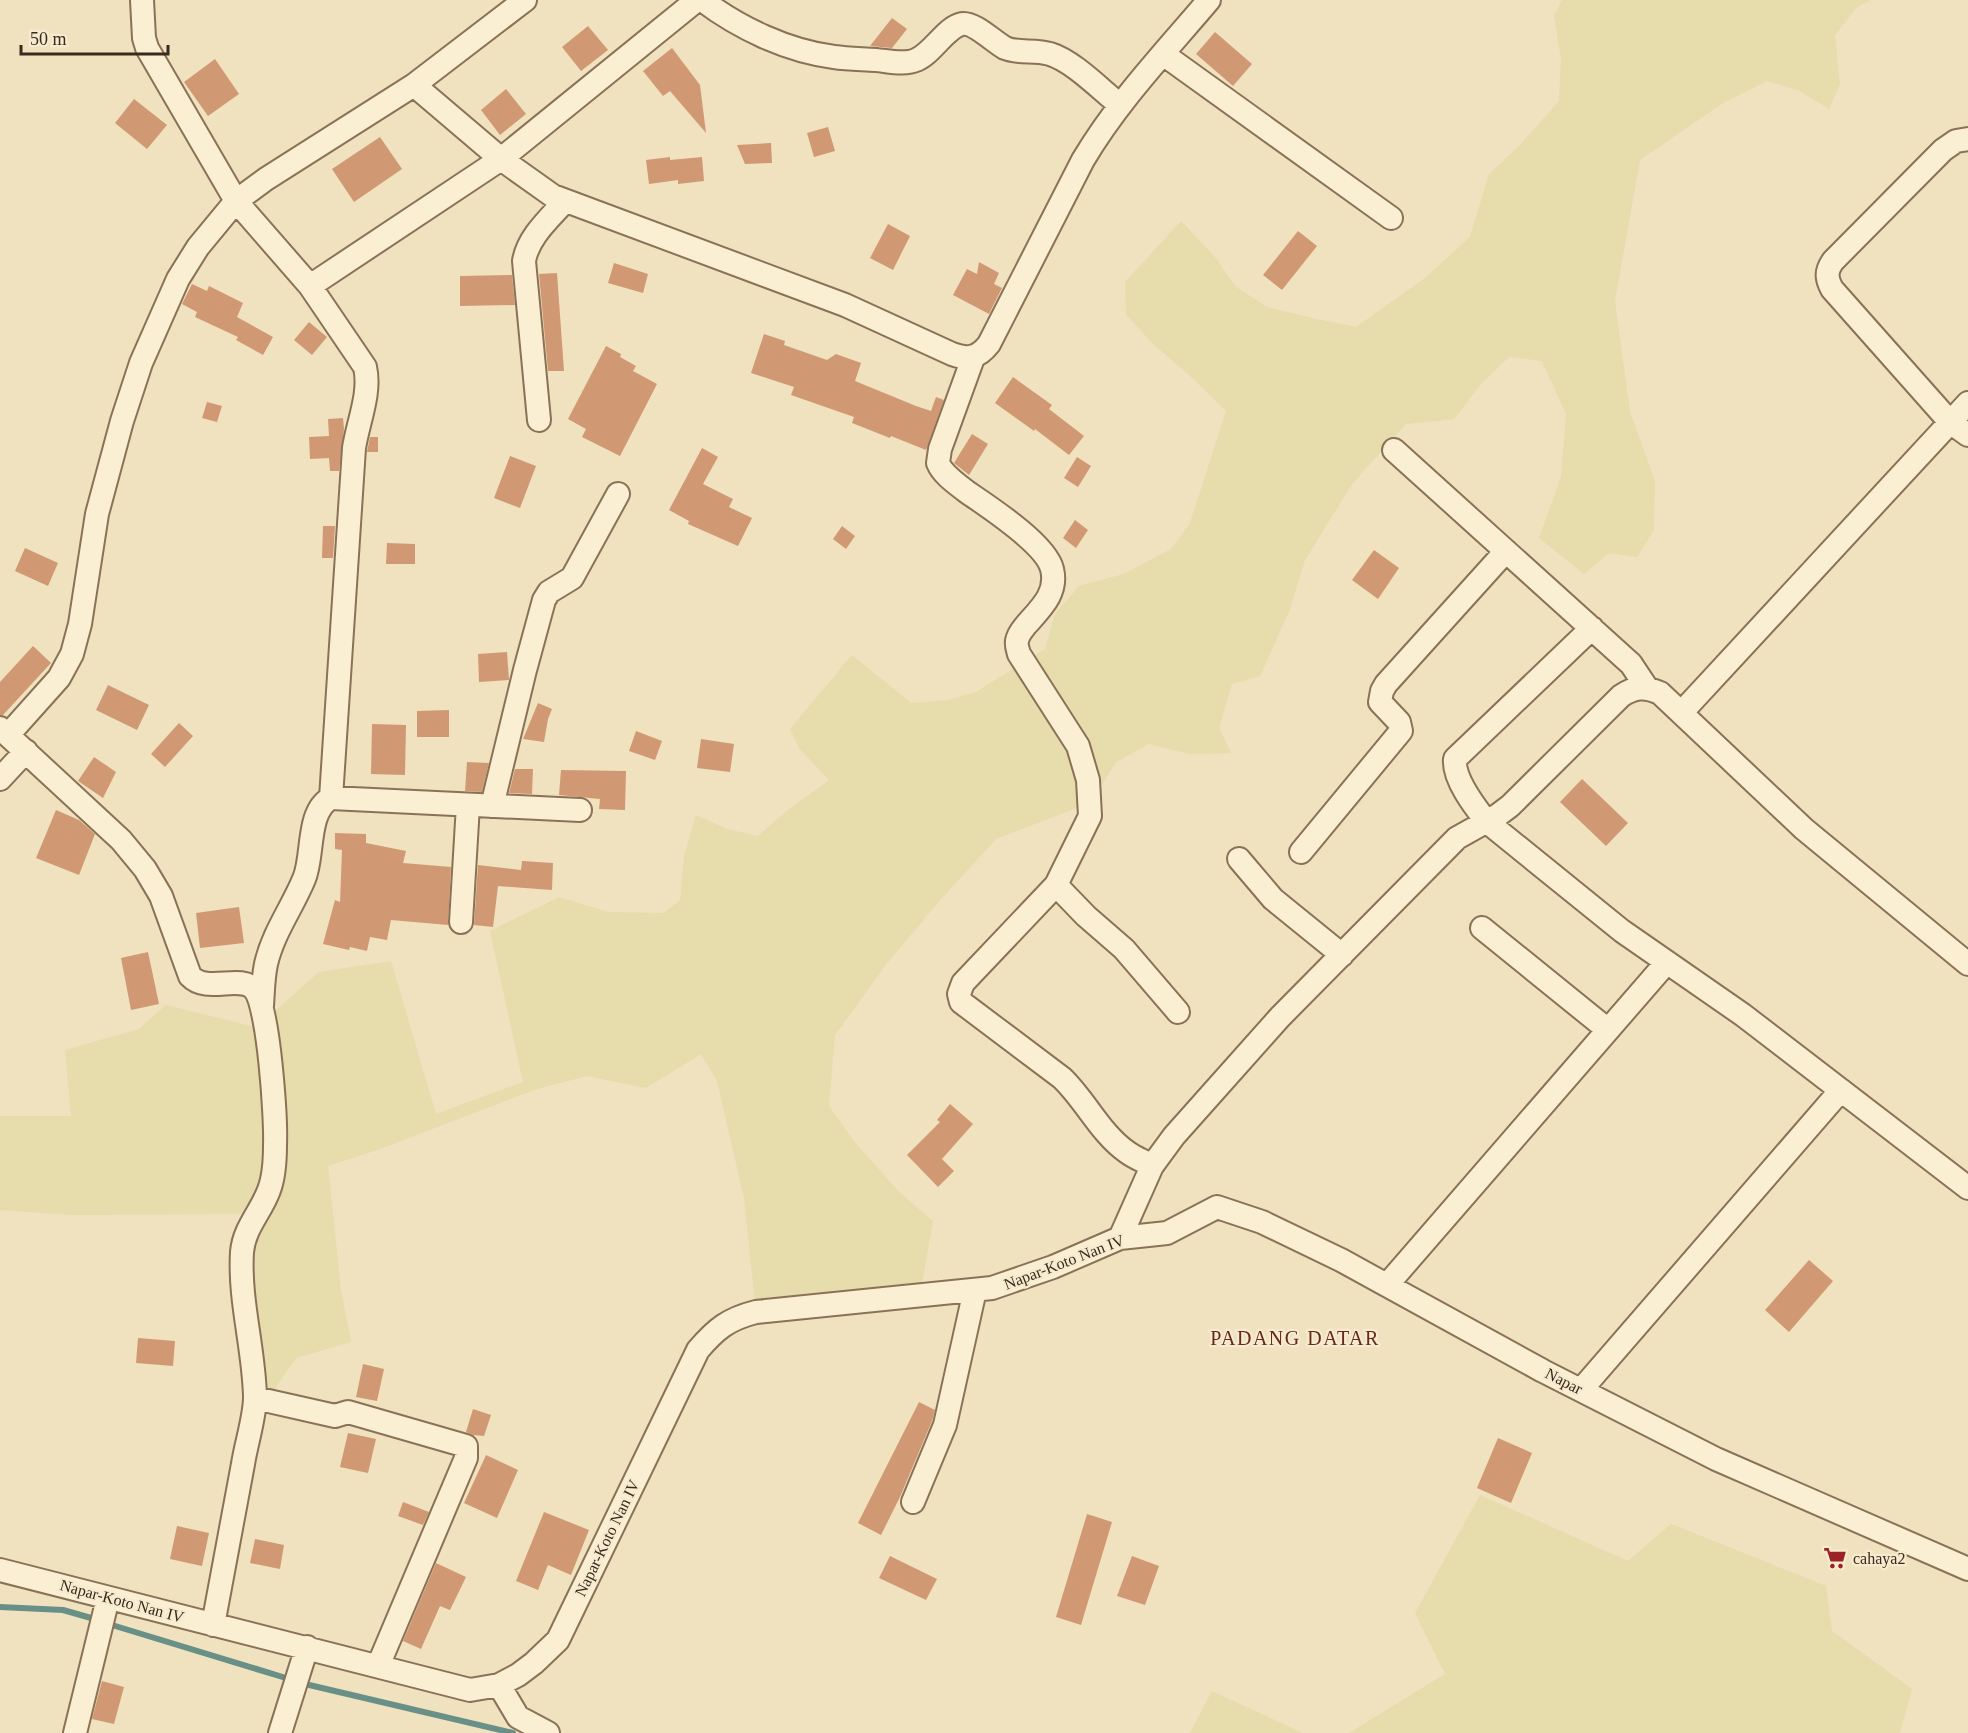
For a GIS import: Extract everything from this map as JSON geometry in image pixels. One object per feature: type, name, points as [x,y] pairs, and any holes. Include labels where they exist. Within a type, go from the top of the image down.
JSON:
[{"type":"street","points":[[142,0],[144,38],[147,48],[237,201],[310,286],[365,367],[368,380],[354,448],[331,798]]},
{"type":"street","points":[[259,1000],[238,984],[205,984],[190,976],[161,896],[145,869],[122,840],[4,732],[59,678],[72,654],[79,632],[97,514],[122,421],[141,363],[189,259],[237,201],[266,179],[414,85],[525,0]]},
{"type":"street","points":[[310,286],[501,159],[699,0],[722,15],[765,36],[797,49],[833,57],[903,63],[916,61],[933,49],[953,28],[963,24],[970,25],[1007,49],[1035,50],[1057,56],[1120,105]]},
{"type":"street","points":[[414,85],[501,159],[553,196],[845,305],[952,354],[973,358],[983,352],[989,344],[1098,134],[1209,0]]},
{"type":"street","points":[[1163,54],[1391,218]]},
{"type":"street","points":[[1968,139],[1956,141],[1943,150],[1833,261],[1827,276],[1832,289],[1950,422],[1968,435]]},
{"type":"street","points":[[539,420],[524,261],[531,240],[565,201]]},
{"type":"street","points":[[973,358],[940,450],[938,463],[956,483],[1009,522],[1042,550],[1052,566],[1053,588],[1049,598],[1020,632],[1017,639],[1019,654],[1078,746],[1088,780],[1090,816],[1056,885],[963,983],[959,994],[961,1002],[1075,1090],[1104,1130],[1128,1153],[1152,1166]]},
{"type":"street","points":[[1682,712],[1968,403]]},
{"type":"street","points":[[1394,450],[1631,664],[1647,688]]},
{"type":"street","points":[[492,806],[544,600],[549,592],[572,578],[618,494]]},
{"type":"street","points":[[1301,852],[1401,731],[1399,722],[1380,702],[1386,684],[1506,550]]},
{"type":"street","points":[[1592,628],[1458,754],[1454,765],[1466,793],[1486,821],[1622,931],[1743,1015],[1968,1188]]},
{"type":"street","points":[[1120,1238],[1152,1166],[1174,1136],[1280,1017],[1457,838],[1510,806],[1621,696],[1628,692],[1647,688],[1660,693],[1804,829],[1968,964]]},
{"type":"street","points":[[0,779],[26,752]]},
{"type":"street","points":[[213,1625],[255,1398],[243,1287],[244,1242],[250,1224],[269,1189],[275,1161],[267,1030],[259,1000],[266,965],[278,931],[305,879],[317,815],[323,803],[331,798],[580,810]]},
{"type":"street","points":[[461,922],[468,805]]},
{"type":"street","points":[[1239,859],[1273,899],[1342,956]]},
{"type":"street","points":[[1056,885],[1086,916],[1124,949],[1178,1012]]},
{"type":"street","points":[[1482,928],[1608,1030]]},
{"type":"street","points":[[1387,1285],[1667,962]]},
{"type":"street","points":[[1581,1390],[1840,1090]]},
{"type":"street","name":"Napar","points":[[1167,1233],[1217,1207],[1262,1222],[1341,1260],[1581,1390],[1716,1459],[1968,1568]]},
{"type":"street","name":"Napar-Koto Nan IV","points":[[0,1570],[470,1690],[499,1685],[534,1664],[558,1640],[698,1350],[723,1325],[739,1316],[756,1312],[992,1288],[1022,1279],[1120,1238],[1167,1233]]},
{"type":"street","points":[[913,1502],[945,1425],[963,1354],[975,1290]]},
{"type":"street","points":[[255,1398],[335,1416],[348,1412],[464,1444],[467,1449],[466,1458],[378,1666]]},
{"type":"street","points":[[75,1733],[108,1598]]},
{"type":"street","points":[[280,1733],[307,1647]]},
{"type":"street","points":[[499,1685],[518,1717],[548,1733]]},
{"type":"shaded area","points":[[1562,0],[1871,0],[1857,7],[1835,35],[1840,84],[1829,109],[1798,90],[1767,81],[1723,103],[1640,160],[1615,301],[1630,412],[1655,481],[1654,530],[1637,557],[1609,553],[1584,574],[1539,538],[1561,477],[1566,414],[1542,361],[1509,357],[1481,384],[1454,419],[1406,424],[1352,484],[1305,560],[1290,609],[1260,676],[1232,684],[1219,728],[1231,753],[1189,754],[1149,744],[1116,762],[1090,803],[996,839],[888,962],[835,1035],[829,1106],[857,1145],[900,1193],[933,1221],[920,1295],[756,1312],[744,1198],[717,1081],[701,1054],[646,1088],[587,1076],[537,1089],[377,1150],[328,1166],[341,1290],[351,1342],[296,1358],[267,1400],[244,1242],[256,1214],[71,1215],[0,1210],[0,1116],[71,1116],[65,1050],[139,1029],[166,1005],[267,1030],[265,1020],[319,972],[391,961],[436,1114],[523,1082],[490,931],[559,897],[608,912],[663,913],[680,901],[684,856],[696,815],[727,829],[758,836],[788,810],[829,780],[800,749],[790,729],[852,655],[911,703],[948,700],[976,692],[1045,649],[1055,614],[1079,586],[1124,574],[1171,549],[1190,523],[1226,411],[1152,343],[1126,314],[1125,282],[1181,221],[1215,257],[1236,287],[1267,307],[1356,327],[1425,278],[1470,237],[1489,174],[1519,146],[1559,101],[1561,58],[1554,16]]},
{"type":"shaded area","points":[[1480,1495],[1628,1561],[1671,1524],[1826,1586],[1832,1631],[1912,1689],[1900,1733],[1349,1733],[1445,1674],[1415,1613]]},
{"type":"shaded area","points":[[1212,1691],[1303,1733],[1190,1733]]},
{"type":"building","points":[[892,18],[907,29],[892,48],[870,46]]},
{"type":"building","points":[[588,26],[608,50],[581,71],[562,47]]},
{"type":"building","points":[[1215,32],[1252,64],[1233,86],[1196,54]]},
{"type":"building","points":[[672,48],[700,85],[706,133],[670,91],[663,96],[643,71]]},
{"type":"building","points":[[215,59],[239,94],[208,116],[184,82]]},
{"type":"building","points":[[506,89],[526,114],[500,135],[481,110]]},
{"type":"building","points":[[134,99],[167,125],[147,149],[115,123]]},
{"type":"building","points":[[828,127],[835,151],[814,157],[807,133]]},
{"type":"building","points":[[380,137],[402,169],[354,202],[332,169]]},
{"type":"building","points":[[771,143],[772,163],[745,164],[737,145]]},
{"type":"building","points":[[670,157],[670,160],[702,157],[704,181],[678,184],[678,180],[649,184],[646,160]]},
{"type":"building","points":[[888,224],[910,236],[893,270],[870,258]]},
{"type":"building","points":[[1298,231],[1317,246],[1282,290],[1263,275]]},
{"type":"building","points":[[979,262],[999,273],[994,284],[1002,288],[989,314],[953,295],[967,269],[977,274]]},
{"type":"building","points":[[614,263],[648,274],[643,293],[608,283]]},
{"type":"building","points":[[557,273],[564,371],[548,371],[539,274]]},
{"type":"building","points":[[512,275],[515,305],[460,306],[460,276]]},
{"type":"building","points":[[192,284],[207,291],[209,286],[243,303],[237,317],[273,337],[263,355],[236,340],[238,337],[195,317],[197,312],[182,304]]},
{"type":"building","points":[[309,322],[327,337],[312,355],[294,340]]},
{"type":"building","points":[[764,334],[785,341],[784,345],[827,360],[836,354],[861,363],[855,381],[916,406],[931,411],[936,397],[944,400],[926,450],[852,423],[854,417],[791,395],[794,387],[751,373]]},
{"type":"building","points":[[606,346],[636,366],[633,371],[657,384],[620,456],[582,437],[586,429],[568,419]]},
{"type":"building","points":[[1013,377],[1052,405],[1049,409],[1084,436],[1069,455],[995,403]]},
{"type":"building","points":[[207,402],[222,406],[217,422],[202,418]]},
{"type":"building","points":[[343,418],[344,429],[339,471],[330,471],[329,458],[310,459],[309,437],[329,436],[328,419]]},
{"type":"building","points":[[972,434],[988,444],[969,475],[954,463]]},
{"type":"building","points":[[370,437],[378,437],[378,452],[367,452]]},
{"type":"building","points":[[702,448],[718,457],[703,484],[733,499],[729,507],[752,518],[738,546],[688,524],[689,521],[669,510]]},
{"type":"building","points":[[510,456],[536,466],[520,508],[494,498]]},
{"type":"building","points":[[1077,457],[1091,466],[1078,487],[1064,478]]},
{"type":"building","points":[[1075,520],[1088,530],[1076,548],[1063,538]]},
{"type":"building","points":[[323,526],[335,526],[333,558],[322,558]]},
{"type":"building","points":[[842,526],[855,536],[846,549],[833,539]]},
{"type":"building","points":[[387,543],[415,544],[415,564],[386,564]]},
{"type":"building","points":[[25,548],[58,563],[48,586],[15,571]]},
{"type":"building","points":[[1374,550],[1399,568],[1378,599],[1352,580]]},
{"type":"building","points":[[33,646],[51,663],[3,715],[0,715],[0,682]]},
{"type":"building","points":[[507,652],[509,680],[479,682],[478,654]]},
{"type":"building","points":[[108,685],[149,705],[137,730],[96,710]]},
{"type":"building","points":[[538,703],[552,709],[544,742],[523,739]]},
{"type":"building","points":[[449,710],[449,737],[417,737],[417,711]]},
{"type":"building","points":[[179,723],[193,736],[165,767],[151,754]]},
{"type":"building","points":[[372,724],[406,725],[405,775],[371,774]]},
{"type":"building","points":[[636,731],[662,741],[655,760],[629,751]]},
{"type":"building","points":[[701,739],[734,744],[730,772],[697,768]]},
{"type":"building","points":[[94,757],[116,772],[103,798],[78,781]]},
{"type":"building","points":[[467,762],[489,763],[482,792],[465,791]]},
{"type":"building","points":[[515,769],[533,769],[532,794],[509,793]]},
{"type":"building","points":[[561,770],[626,771],[625,810],[599,809],[600,799],[559,795]]},
{"type":"building","points":[[1582,779],[1628,823],[1606,846],[1560,802]]},
{"type":"building","points":[[56,810],[79,820],[95,834],[79,875],[36,858]]},
{"type":"building","points":[[335,833],[366,834],[366,843],[406,851],[403,863],[451,867],[448,925],[391,920],[387,940],[370,937],[367,951],[350,947],[349,950],[323,944],[335,900],[340,902],[342,850],[335,849]]},
{"type":"building","points":[[522,861],[553,863],[552,890],[498,886],[493,927],[474,925],[478,865],[521,870]]},
{"type":"building","points":[[239,907],[244,943],[200,948],[196,913]]},
{"type":"building","points":[[148,952],[159,1004],[131,1010],[121,958]]},
{"type":"building","points":[[950,1104],[973,1124],[942,1159],[954,1171],[938,1187],[907,1155],[940,1122],[937,1120]]},
{"type":"building","points":[[1809,1260],[1833,1281],[1789,1332],[1765,1310]]},
{"type":"building","points":[[138,1338],[175,1341],[173,1366],[136,1363]]},
{"type":"building","points":[[363,1364],[384,1369],[377,1401],[356,1397]]},
{"type":"building","points":[[919,1402],[935,1410],[932,1421],[900,1497],[881,1535],[858,1523]]},
{"type":"building","points":[[473,1409],[491,1415],[484,1436],[466,1432]]},
{"type":"building","points":[[348,1433],[376,1439],[368,1473],[340,1467]]},
{"type":"building","points":[[1498,1438],[1532,1453],[1511,1503],[1477,1488]]},
{"type":"building","points":[[486,1455],[518,1470],[497,1518],[464,1503]]},
{"type":"building","points":[[403,1502],[429,1512],[423,1525],[398,1516]]},
{"type":"building","points":[[544,1512],[589,1530],[571,1575],[548,1565],[538,1590],[516,1581]]},
{"type":"building","points":[[1087,1514],[1112,1522],[1081,1625],[1056,1617]]},
{"type":"building","points":[[177,1526],[209,1533],[202,1566],[170,1559]]},
{"type":"building","points":[[255,1539],[284,1545],[280,1569],[250,1563]]},
{"type":"building","points":[[890,1556],[937,1579],[926,1600],[879,1578]]},
{"type":"building","points":[[1132,1556],[1159,1566],[1145,1605],[1117,1596]]},
{"type":"building","points":[[436,1563],[466,1577],[450,1610],[440,1606],[421,1649],[403,1641]]},
{"type":"building","points":[[102,1681],[124,1687],[114,1724],[92,1719]]},
{"type":"waterway","points":[[0,1607],[63,1610],[91,1618]]},
{"type":"waterway","points":[[112,1625],[286,1678]]},
{"type":"waterway","points":[[305,1684],[513,1733]]},
{"type":"place","name":"cahaya2","points":[[1835,1558]]},
{"type":"district","name":"PADANG DATAR","points":[[1295,1338]]}]
